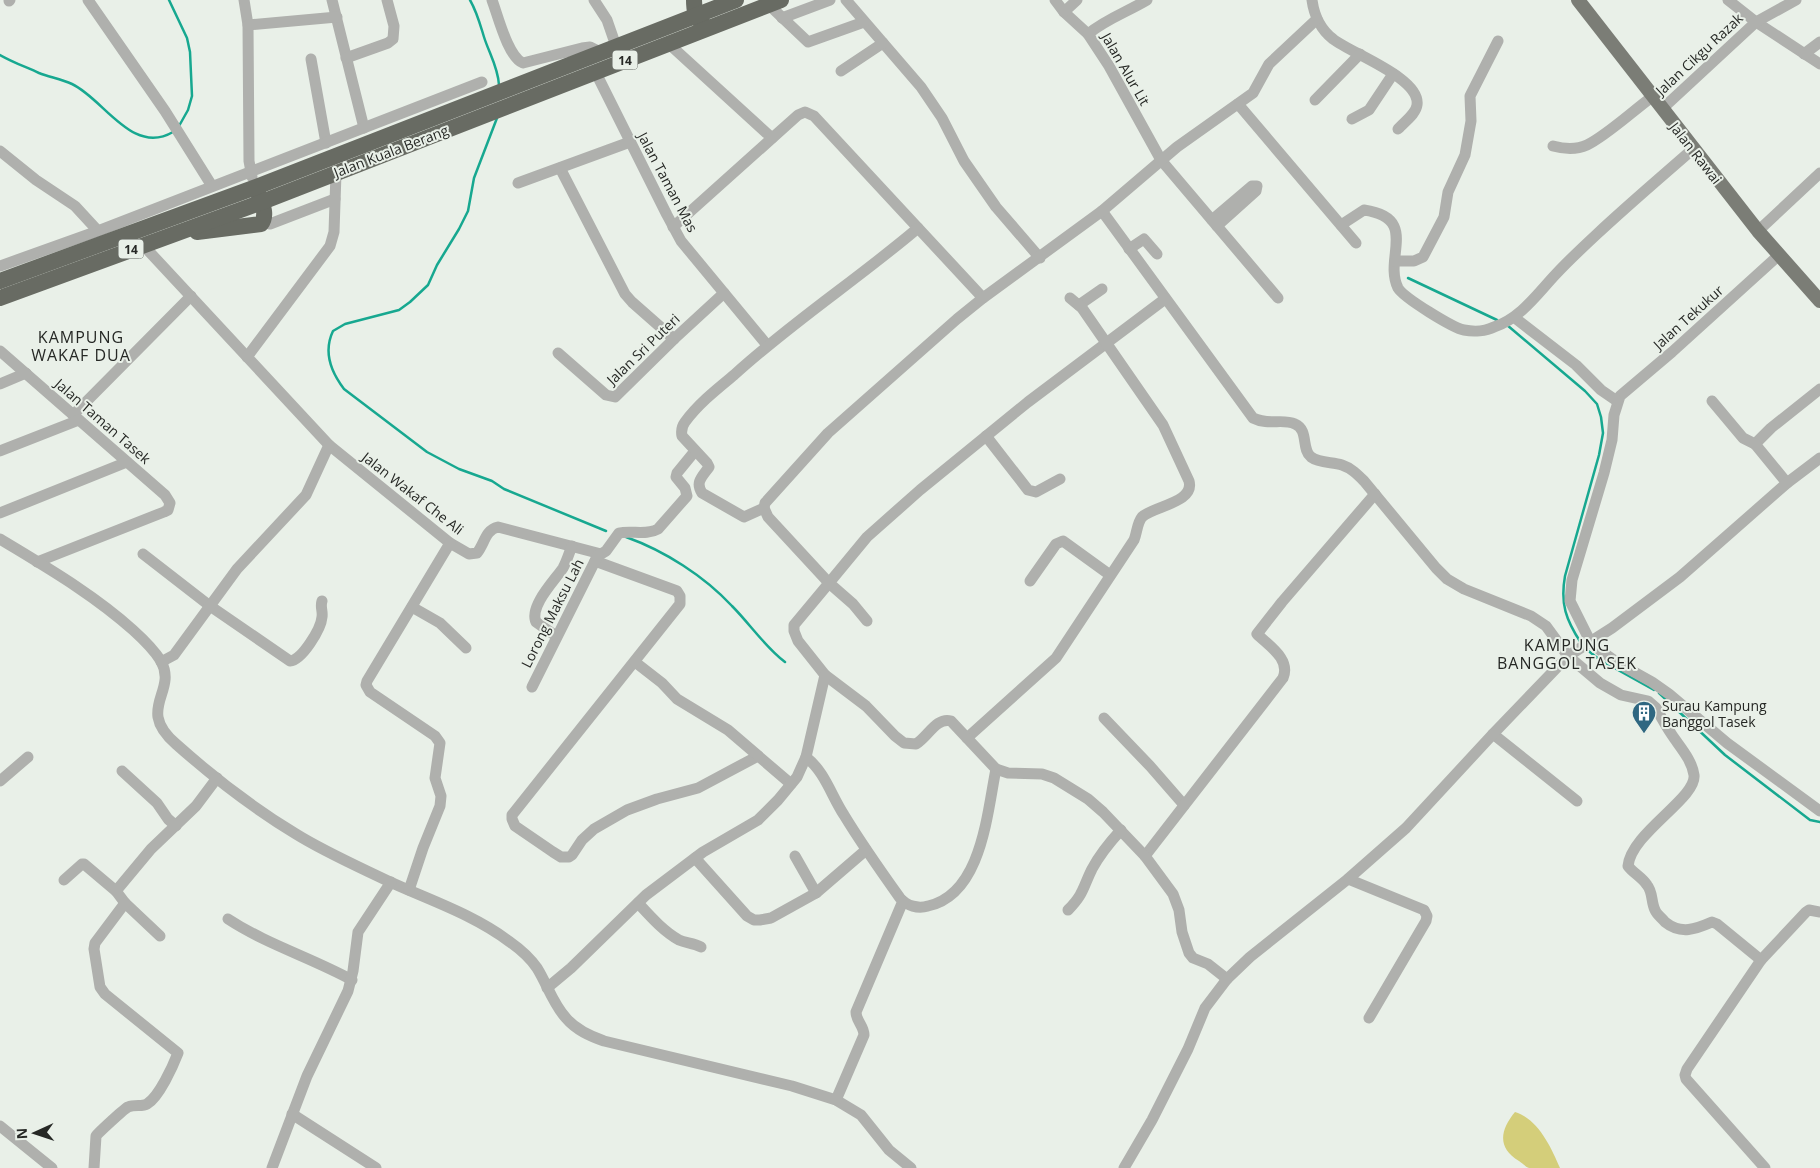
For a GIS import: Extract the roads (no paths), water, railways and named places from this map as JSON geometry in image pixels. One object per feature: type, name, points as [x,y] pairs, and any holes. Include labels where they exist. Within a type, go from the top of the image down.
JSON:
[{"type":"highway","name":"Jalan Kuala Berang","points":[[0,298],[172,234],[256,187],[336,173],[523,91],[695,8],[736,0]]},
{"type":"highway","name":"Jalan Kuala Berang","points":[[523,91],[595,71],[775,2]]},
{"type":"highway","points":[[695,8],[699,21],[704,24],[710,25],[724,22]]},
{"type":"highway","name":"Jalan Kuala Berang","points":[[0,281],[256,187],[444,105],[476,110]]},
{"type":"highway","points":[[172,234],[254,226],[264,222],[264,212],[256,187]]},
{"type":"main road","name":"Jalan Rawai","points":[[1578,0],[1758,231],[1820,301]]},
{"type":"street","points":[[88,0],[165,111],[212,186]]},
{"type":"street","points":[[244,0],[248,26],[249,161],[256,187]]},
{"type":"street","points":[[332,0],[364,128]]},
{"type":"street","points":[[346,58],[388,43],[393,39],[394,26],[387,0]]},
{"type":"street","points":[[492,0],[511,51],[518,61],[523,63],[582,48],[608,49],[607,20],[594,0]]},
{"type":"street","points":[[782,18],[830,0]]},
{"type":"street","points":[[846,0],[921,87],[942,118],[964,161],[996,207],[1040,258]]},
{"type":"street","name":"Jalan Alur Lit","points":[[1055,0],[1064,12],[1088,34],[1109,66],[1161,160],[1278,298]]},
{"type":"street","points":[[1064,12],[1077,0]]},
{"type":"street","points":[[1088,34],[1104,22],[1147,0]]},
{"type":"street","points":[[1312,0],[1317,19],[1334,40],[1360,54],[1411,87],[1417,99],[1416,110],[1398,129]]},
{"type":"street","points":[[1728,0],[1756,22],[1820,64]]},
{"type":"street","name":"Jalan Cikgu Razak","points":[[1662,109],[1756,22],[1796,0]]},
{"type":"street","points":[[775,2],[782,18],[808,42],[864,22]]},
{"type":"street","points":[[248,26],[336,17]]},
{"type":"street","points":[[867,621],[853,604],[829,583],[768,517],[764,508],[765,503],[828,433],[916,354],[983,298],[1102,211],[1161,160],[1256,90],[1269,64],[1317,19]]},
{"type":"street","points":[[1395,261],[1414,261],[1423,257],[1444,217],[1448,192],[1465,155],[1468,143],[1470,96],[1498,41]]},
{"type":"street","points":[[1804,54],[1820,42]]},
{"type":"street","points":[[841,71],[883,43]]},
{"type":"street","points":[[669,44],[772,138]]},
{"type":"street","points":[[1315,100],[1360,54]]},
{"type":"street","points":[[311,59],[326,143]]},
{"type":"street","name":"Jalan Taman Mas","points":[[595,71],[681,241],[767,345]]},
{"type":"street","points":[[1352,119],[1369,110],[1392,74]]},
{"type":"street","points":[[0,266],[98,231],[212,186],[256,187],[326,143],[364,128],[444,105],[482,82]]},
{"type":"street","points":[[1553,146],[1567,149],[1587,145],[1652,97]]},
{"type":"street","points":[[1238,104],[1356,243]]},
{"type":"street","points":[[673,227],[798,114],[801,112],[810,114],[983,298]]},
{"type":"street","points":[[518,183],[630,142]]},
{"type":"street","points":[[1341,225],[1364,210],[1374,211],[1384,217],[1396,229],[1395,261],[1397,284],[1405,296],[1451,326],[1474,331],[1494,328],[1516,318],[1557,273],[1599,232],[1693,149]]},
{"type":"street","points":[[0,151],[36,180],[75,206],[98,231]]},
{"type":"street","points":[[560,168],[625,294],[674,339]]},
{"type":"street","points":[[247,357],[330,246],[334,232],[336,173]]},
{"type":"street","points":[[1758,231],[1820,173]]},
{"type":"street","points":[[264,222],[270,224],[335,199]]},
{"type":"street","points":[[1102,211],[1253,418],[1261,422],[1291,422],[1297,424],[1303,432],[1307,452],[1310,456],[1348,467],[1364,480],[1447,579],[1464,589],[1536,619],[1546,626],[1569,655],[1600,683],[1621,696],[1648,701],[1663,700],[1820,811]]},
{"type":"street","points":[[764,508],[744,517],[702,493],[699,488],[699,480],[709,467],[682,436],[684,424],[697,408],[767,345],[886,256],[918,228]]},
{"type":"street","points":[[1129,249],[1144,239],[1157,254]]},
{"type":"street","name":"Jalan Wakaf Che Ali","points":[[143,245],[329,445],[450,543],[469,554],[474,554],[479,551],[491,529],[498,527],[572,546],[677,591],[680,596],[680,604],[635,662]]},
{"type":"street","name":"Jalan Tekukur","points":[[1617,401],[1624,392],[1672,352],[1779,255]]},
{"type":"street","points":[[967,738],[1056,658],[1134,540],[1140,519],[1146,514],[1184,496],[1190,486],[1167,432],[1106,342],[1074,302],[1102,289]]},
{"type":"street","name":"Jalan Sri Puteri","points":[[558,353],[606,395],[615,397],[724,293]]},
{"type":"street","points":[[0,451],[76,417],[191,296]]},
{"type":"street","points":[[1165,299],[1106,342],[986,436],[881,523],[867,537],[794,625],[794,630],[798,641],[825,675],[866,706],[904,743],[916,744],[938,723],[946,720],[951,721],[996,769],[1008,773],[1042,774],[1054,778],[1088,798],[1145,856],[1173,894],[1179,910],[1182,932],[1189,953],[1193,958],[1208,964],[1227,979]]},
{"type":"street","points":[[1516,318],[1576,365],[1601,390],[1617,401],[1612,440],[1604,473],[1572,580],[1570,595],[1572,606],[1589,642],[1618,663],[1652,682],[1663,700],[1691,764],[1694,777],[1690,789],[1643,838],[1628,857],[1628,866],[1632,872],[1647,884],[1652,894],[1656,913],[1674,928],[1687,930],[1712,922],[1718,924],[1761,960]]},
{"type":"street","name":"Jalan Taman Tasek","points":[[0,351],[164,495],[170,503],[168,510],[164,512],[37,562]]},
{"type":"street","points":[[0,384],[26,374]]},
{"type":"street","points":[[1755,444],[1771,428],[1820,388]]},
{"type":"street","points":[[1712,401],[1743,438],[1755,444],[1787,484]]},
{"type":"street","points":[[986,436],[1020,481],[1032,492],[1036,492],[1060,480]]},
{"type":"street","points":[[161,662],[174,655],[237,569],[306,495],[329,445]]},
{"type":"street","points":[[597,557],[606,551],[619,533],[630,531],[648,533],[658,529],[687,496],[685,488],[676,477],[694,451]]},
{"type":"street","points":[[1124,1168],[1152,1120],[1188,1049],[1205,1008],[1227,979],[1281,931],[1348,879],[1406,828],[1569,655],[1612,628],[1680,577],[1787,484],[1820,458]]},
{"type":"street","points":[[0,513],[127,462]]},
{"type":"street","points":[[1145,856],[1283,678],[1286,668],[1284,660],[1257,634],[1282,602],[1375,494]]},
{"type":"street","points":[[0,539],[91,597],[142,638],[161,662],[165,674],[157,714],[161,728],[175,744],[256,808],[297,835],[391,882],[460,912],[511,942],[536,968],[558,1009],[566,1019],[590,1036],[604,1042],[792,1086],[836,1100],[861,1115],[889,1150],[911,1168]]},
{"type":"street","points":[[1030,581],[1056,544],[1063,541],[1110,575]]},
{"type":"street","points":[[409,890],[440,806],[441,796],[435,778],[440,743],[435,736],[370,692],[366,685],[450,543]]},
{"type":"street","points":[[556,636],[536,622],[534,613],[544,593],[565,564],[572,546]]},
{"type":"street","points":[[143,554],[210,606],[290,661],[295,661],[302,655],[317,630],[322,618],[320,607],[322,601]]},
{"type":"street","name":"Lorong Maksu Lah","points":[[532,687],[597,557]]},
{"type":"street","points":[[412,607],[440,623],[466,648]]},
{"type":"street","points":[[758,756],[698,788],[657,799],[627,810],[594,829],[582,840],[572,855],[568,857],[562,857],[553,852],[515,826],[512,818],[512,814],[635,662],[662,683],[677,699],[728,730],[791,784]]},
{"type":"street","points":[[547,988],[571,968],[638,903],[695,858],[758,820],[772,807],[791,784],[806,758],[825,675]]},
{"type":"street","points":[[1104,718],[1184,805]]},
{"type":"street","points":[[1493,734],[1577,801]]},
{"type":"street","points":[[0,781],[28,757]]},
{"type":"street","points":[[806,758],[816,766],[822,775],[838,806],[866,850],[903,901],[914,907],[937,904],[949,897],[960,885],[976,859],[983,835],[996,769]]},
{"type":"street","points":[[122,771],[157,803],[168,819],[176,826]]},
{"type":"street","points":[[116,892],[151,849],[196,806],[217,778]]},
{"type":"street","points":[[1068,910],[1079,898],[1086,886],[1091,870],[1100,855],[1121,830]]},
{"type":"street","points":[[695,858],[747,916],[754,920],[771,918],[816,893],[866,850]]},
{"type":"street","points":[[795,856],[816,893]]},
{"type":"street","points":[[64,880],[84,864],[116,892],[160,936]]},
{"type":"street","points":[[1348,879],[1424,910],[1427,916],[1426,922],[1369,1018]]},
{"type":"street","points":[[272,1168],[307,1076],[348,991],[352,980],[358,932],[391,882]]},
{"type":"street","points":[[836,1100],[864,1035],[856,1018],[856,1012],[903,901]]},
{"type":"street","points":[[94,1168],[96,1136],[98,1132],[127,1108],[143,1106],[150,1102],[172,1068],[178,1053],[104,994],[100,987],[94,949],[95,943],[125,903]]},
{"type":"street","points":[[638,903],[666,932],[685,942],[701,947]]},
{"type":"street","points":[[1764,1168],[1685,1075],[1687,1069],[1761,960],[1806,912],[1809,910],[1820,912]]},
{"type":"street","points":[[228,919],[244,930],[352,980]]},
{"type":"street","points":[[292,1114],[376,1168]]},
{"type":"street","points":[[0,1126],[52,1168]]},
{"type":"waterway","points":[[169,0],[187,38],[190,52],[192,96],[188,110],[179,126]]},
{"type":"waterway","points":[[470,0],[495,66],[499,85]]},
{"type":"waterway","points":[[0,55],[39,73],[72,84],[84,91],[119,123],[144,137],[158,137],[173,132]]},
{"type":"waterway","points":[[497,118],[474,178],[468,211],[437,265],[428,285],[399,310],[345,324],[333,331],[329,347],[330,362],[335,376],[344,389],[427,452],[459,469],[492,481],[504,489],[606,531]]},
{"type":"waterway","points":[[1408,278],[1497,320]]},
{"type":"waterway","points":[[1507,325],[1585,391],[1597,404],[1601,417],[1603,433],[1599,455],[1565,576],[1563,595],[1565,611],[1571,627],[1581,643]]},
{"type":"waterway","points":[[626,537],[669,557],[709,585],[739,613],[785,662]]},
{"type":"waterway","points":[[1586,649],[1600,660],[1654,690]]},
{"type":"waterway","points":[[1659,693],[1725,755],[1810,820],[1820,822]]},
{"type":"place","name":"Surau Kampung Banggol Tasek","points":[[1644,734]]},
{"type":"district","name":"KAMPUNG WAKAF DUA","points":[[81,346]]},
{"type":"district","name":"KAMPUNG BANGGOL TASEK","points":[[1567,654]]}]
